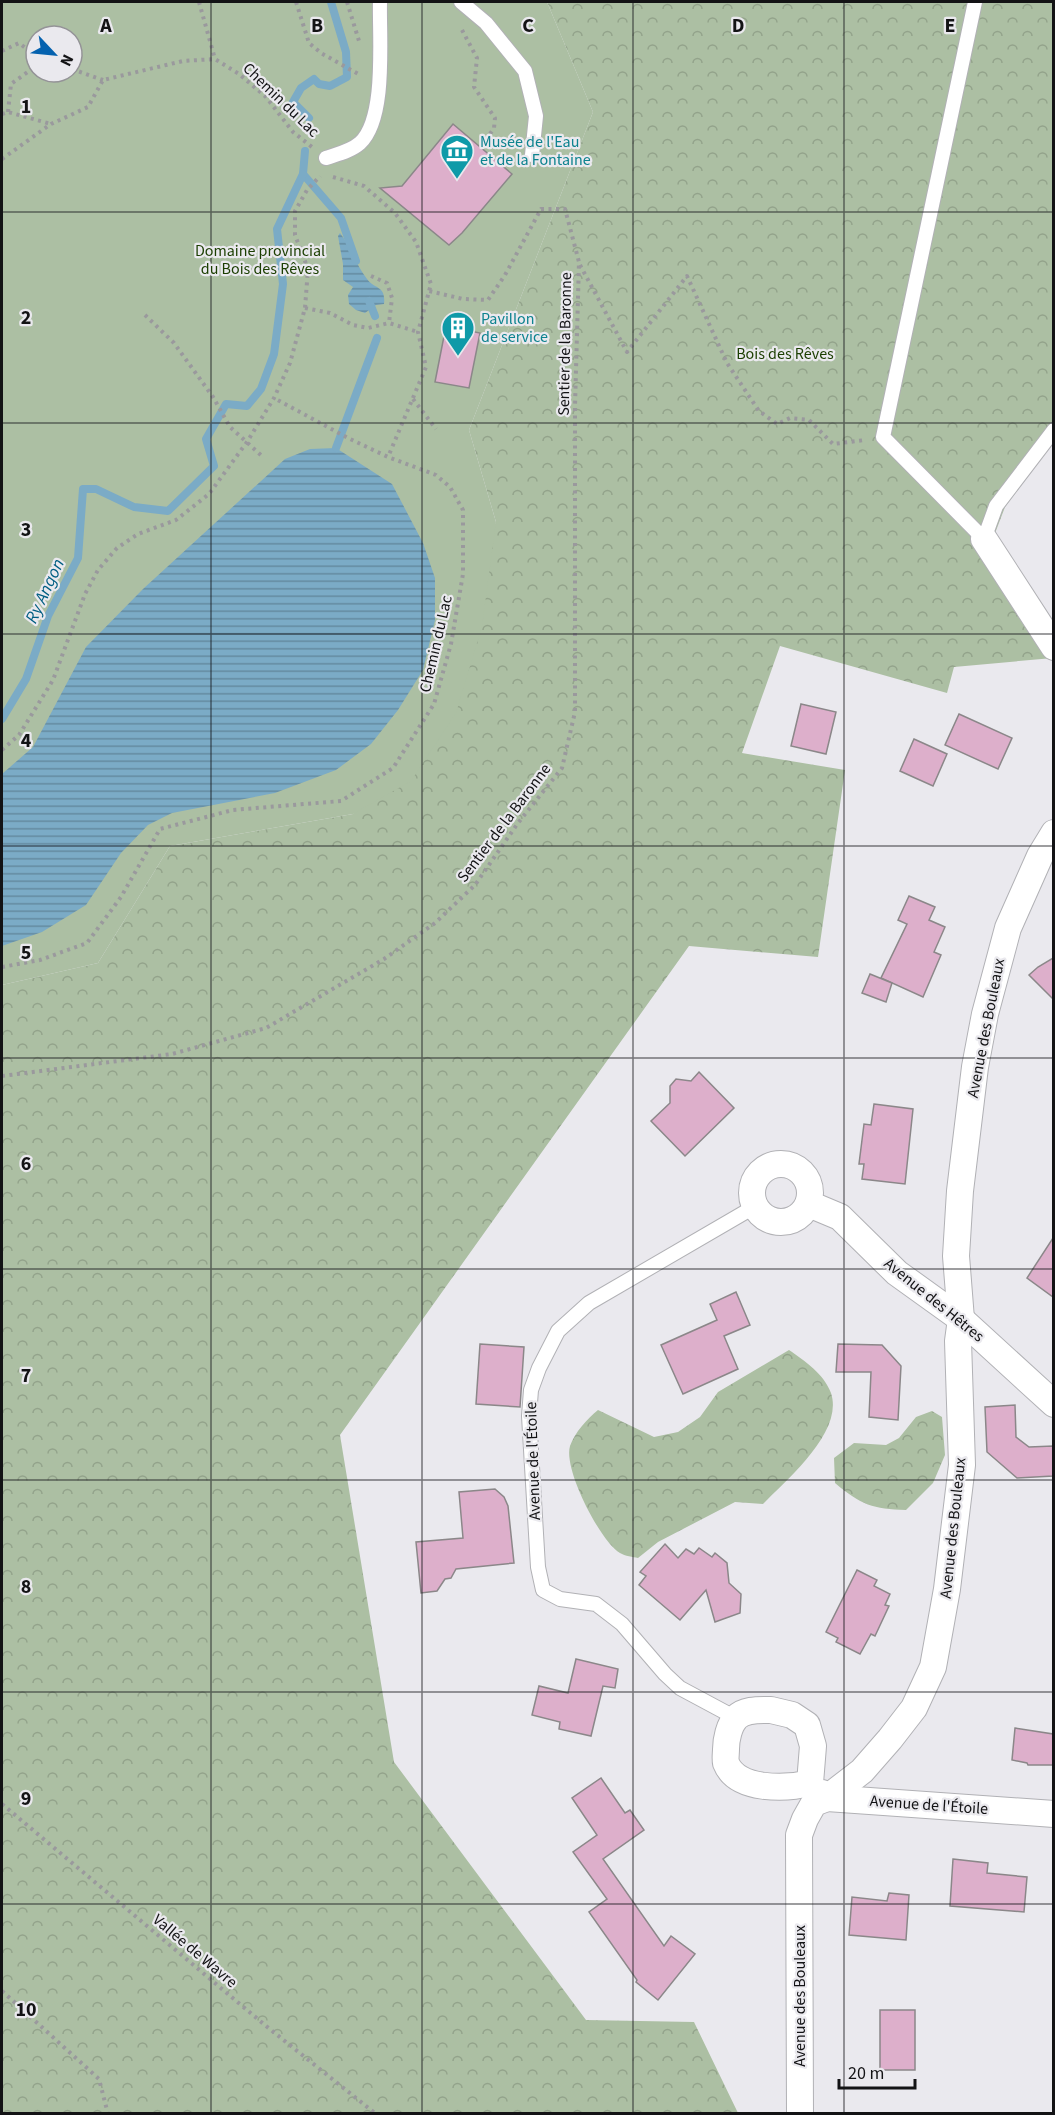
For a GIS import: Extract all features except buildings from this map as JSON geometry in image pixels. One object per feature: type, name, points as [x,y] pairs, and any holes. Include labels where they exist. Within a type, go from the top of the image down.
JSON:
[{"type":"street","points":[[984,539],[1053,647]]},
{"type":"street","name":"Avenue des Bouleaux","points":[[800,2114],[799,1835],[819,1790],[862,1771],[914,1708],[933,1667],[947,1589],[962,1465],[958,1341],[961,1319],[956,1256],[960,1191],[975,1067],[985,1014],[1008,928],[1040,856],[1053,833]]},
{"type":"street","points":[[780,1162],[798,1168],[810,1184],[809,1204],[799,1218],[783,1223],[766,1219],[754,1207],[751,1187],[761,1170],[780,1162]]},
{"type":"street","name":"Avenue des Hêtres","points":[[809,1204],[840,1218],[897,1273],[961,1319],[1053,1404]]},
{"type":"street","points":[[736,1718],[750,1711],[771,1710],[792,1715],[807,1725],[813,1746],[819,1790]]},
{"type":"street","name":"Avenue de l'Étoile","points":[[736,1718],[726,1740],[726,1762],[740,1779],[760,1786],[798,1786],[1053,1814]]},
{"type":"lane","points":[[326,158],[342,153],[360,143],[373,126],[379,87],[380,2]]},
{"type":"lane","points":[[461,2],[486,23],[525,71],[536,116],[532,154]]},
{"type":"lane","points":[[975,2],[883,437],[984,539],[996,506],[1053,430]]},
{"type":"lane","name":"Avenue de l'Étoile","points":[[736,1718],[680,1688],[622,1624],[596,1604],[560,1599],[543,1590],[538,1567],[529,1416],[531,1390],[539,1368],[558,1331],[589,1303],[754,1207]]},
{"type":"path","points":[[84,73],[103,80],[183,61],[215,59],[199,2]]},
{"type":"path","points":[[296,2],[309,43],[353,72]]},
{"type":"path","points":[[347,2],[360,47]]},
{"type":"path","points":[[455,23],[463,31],[477,58],[474,87],[495,118],[494,128],[483,144]]},
{"type":"path","points":[[2,51],[19,43],[24,47]]},
{"type":"path","name":"Chemin du Lac","points":[[215,59],[239,74],[266,97],[293,132],[326,158]]},
{"type":"path","points":[[363,67],[363,76]]},
{"type":"path","points":[[8,112],[10,84],[24,74]]},
{"type":"path","points":[[2,159],[51,124],[88,107],[103,80]]},
{"type":"path","points":[[2,114],[8,112],[51,124]]},
{"type":"path","points":[[2,750],[18,735],[53,680],[85,594],[98,570],[117,548],[138,534],[176,520],[209,494],[247,442],[274,398],[290,363],[305,308],[308,269],[295,235],[295,211],[307,190],[322,174]]},
{"type":"path","points":[[332,177],[364,186],[395,213],[416,242],[431,284],[418,332],[426,367],[388,457]]},
{"type":"path","name":"Sentier de la Baronne","points":[[2,1076],[172,1054],[266,1028],[384,959],[435,923],[475,885],[518,823],[562,768],[575,712],[575,406],[579,262],[565,209],[541,209],[505,275],[488,300],[463,299],[429,291]]},
{"type":"path","points":[[579,262],[627,352],[687,276],[727,363],[759,411],[777,424],[790,418],[809,420],[833,444],[883,437]]},
{"type":"path","points":[[371,276],[387,283],[392,298],[389,323]]},
{"type":"path","points":[[305,308],[330,313],[361,327],[368,328],[389,323],[418,332]]},
{"type":"path","points":[[145,315],[174,343],[213,397],[230,427],[263,457]]},
{"type":"path","name":"Chemin du Lac","points":[[2,967],[40,960],[87,943],[121,897],[160,830],[233,810],[341,801],[393,768],[434,704],[451,644],[463,574],[463,510],[450,487],[436,475],[388,457],[348,438],[274,398]]},
{"type":"path","points":[[413,398],[436,429]]},
{"type":"path","name":"Vallée de Wavre","points":[[2,1804],[266,2026],[376,2114]]},
{"type":"path","points":[[2,1991],[99,2079],[108,2114]]},
{"type":"green space","name":"Domaine provincial du Bois des Rêves","points":[[2,2],[547,2],[593,112],[469,430],[496,522],[482,626],[456,713],[411,781],[353,814],[170,846],[98,963],[2,985]]},
{"type":"green space","name":"Bois des Rêves","points":[[547,2],[1053,2],[1053,443],[1005,507],[994,536],[1053,658],[954,667],[947,693],[780,646],[742,753],[845,770],[818,957],[689,946],[340,1435],[394,1762],[586,2020],[694,2022],[738,2113],[2,2113],[2,985],[98,963],[170,846],[353,814],[496,522],[469,430],[593,112]]},
{"type":"green space","points":[[789,1350],[819,1374],[831,1393],[833,1408],[829,1423],[822,1439],[811,1454],[763,1504],[735,1502],[658,1542],[638,1558],[620,1553],[612,1546],[594,1520],[577,1487],[572,1471],[569,1457],[570,1446],[582,1426],[598,1410],[654,1437],[678,1432],[700,1417],[718,1392]]},
{"type":"green space","points":[[932,1411],[942,1417],[945,1455],[933,1483],[906,1510],[876,1507],[860,1501],[835,1483],[834,1458],[854,1443],[886,1445],[899,1438],[916,1417]]},
{"type":"water","points":[[340,233],[367,279],[383,294],[384,304],[376,305],[365,313],[349,304],[348,295],[353,287],[343,280],[343,264],[338,236]]},
{"type":"water","points":[[336,448],[392,484],[423,543],[435,578],[435,620],[423,670],[398,710],[371,744],[336,770],[275,793],[172,813],[148,825],[121,853],[86,905],[42,932],[2,946],[2,774],[33,747],[86,647],[143,589],[285,459],[310,449]]},
{"type":"waterway","name":"Ry Angon","points":[[309,118],[293,102],[301,88],[314,79],[319,84],[330,86],[347,77],[346,52],[331,2]]},
{"type":"waterway","name":"Ry Angon","points":[[305,151],[303,174],[341,218],[356,261]]},
{"type":"waterway","name":"Ry Angon","points":[[2,719],[26,679],[48,616],[78,558],[83,489],[96,489],[134,507],[168,511],[214,466],[206,439],[226,404],[247,406],[261,389],[274,354],[283,284],[277,229],[303,174]]},
{"type":"waterway","name":"Ry Angon","points":[[369,301],[375,316]]},
{"type":"waterway","name":"Ry Angon","points":[[336,448],[377,338]]},
{"type":"place","name":"Musée de l'Eau et de la Fontaine","points":[[457,180]]},
{"type":"place","name":"Pavillon de service","points":[[458,357]]}]
